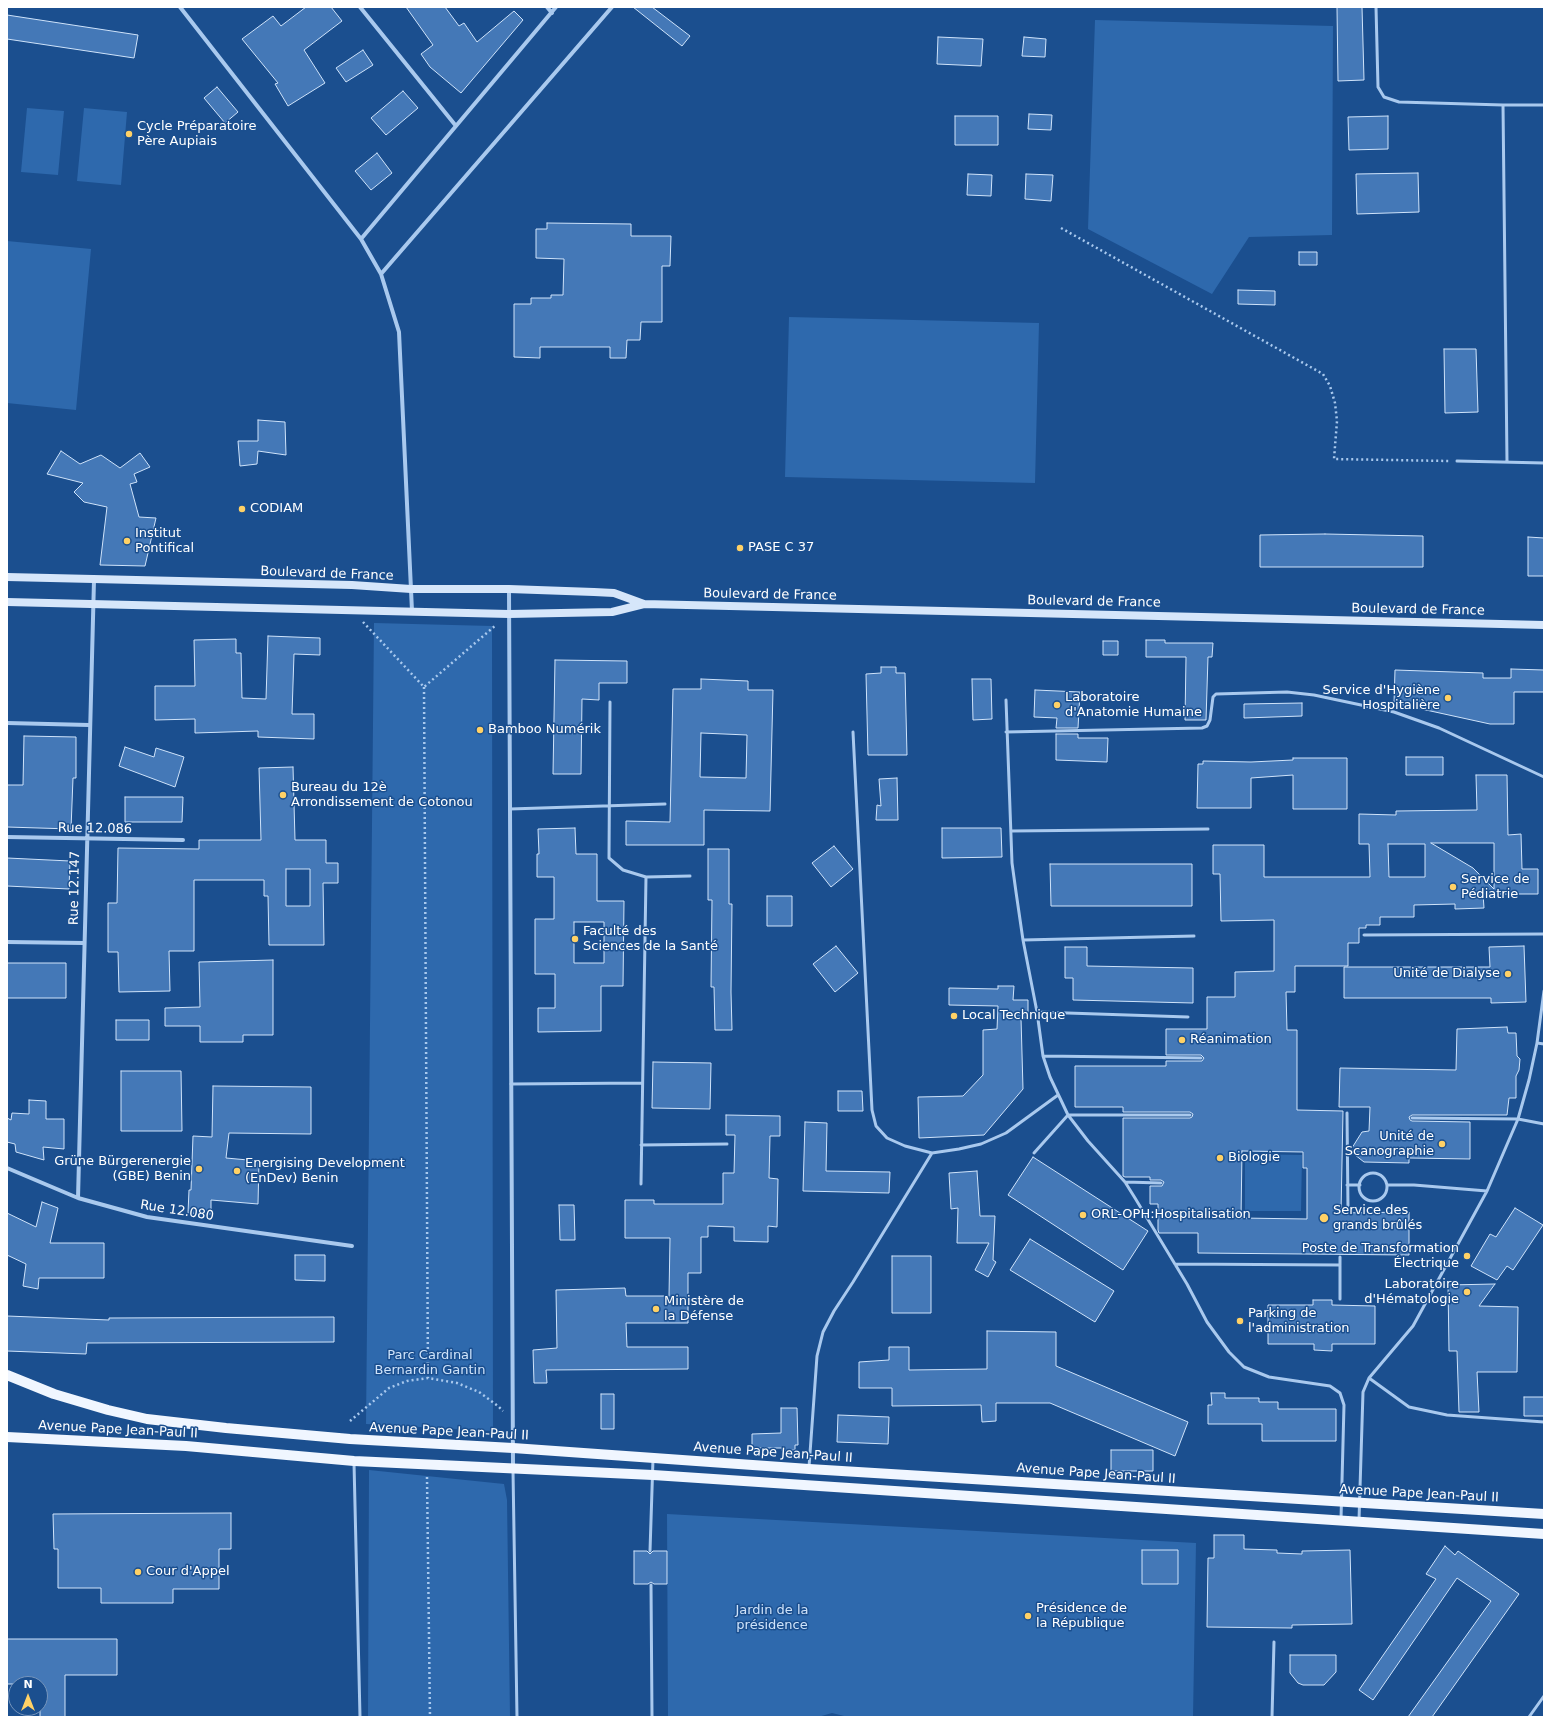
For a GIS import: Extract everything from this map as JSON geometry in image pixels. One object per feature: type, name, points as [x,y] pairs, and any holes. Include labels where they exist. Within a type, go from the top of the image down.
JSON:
[{"type":"main road","name":"Avenue Pape Jean-Paul II","points":[[7,1375],[54,1394],[108,1410],[147,1418],[226,1428],[350,1439],[653,1457],[809,1469],[1360,1504],[1544,1514]]},
{"type":"main road","name":"Avenue Pape Jean-Paul II","points":[[7,1437],[186,1446],[354,1461],[653,1475],[1341,1522],[1544,1534]]},
{"type":"street","points":[[180,7],[361,239],[381,274],[399,332],[412,611]]},
{"type":"street","points":[[360,7],[456,126]]},
{"type":"street","points":[[547,7],[552,13]]},
{"type":"street","points":[[361,239],[556,7]]},
{"type":"street","points":[[381,274],[612,7]]},
{"type":"street","name":"Boulevard de France","points":[[7,577],[352,585],[411,589],[509,589],[614,593],[644,604]]},
{"type":"street","name":"Rue 12.147","points":[[78,1198],[92,604],[94,580]]},
{"type":"street","points":[[509,589],[513,1468]]},
{"type":"street","name":"Boulevard de France","points":[[7,602],[509,614],[612,612],[644,604],[1544,625]]},
{"type":"street","points":[[7,723],[89,725]]},
{"type":"street","name":"Rue 12.086","points":[[7,837],[183,840]]},
{"type":"street","points":[[7,942],[84,943]]},
{"type":"street","name":"Rue 12.080","points":[[7,1168],[78,1198],[148,1217],[352,1246]]},
{"type":"lane","points":[[1376,7],[1378,87],[1384,97],[1399,102],[1544,105]]},
{"type":"lane","points":[[1503,105],[1507,462]]},
{"type":"lane","points":[[1457,461],[1544,463]]},
{"type":"lane","points":[[1006,732],[1202,728],[1206,726],[1210,720],[1213,697],[1216,694],[1287,692],[1314,695],[1394,712],[1439,728],[1544,777]]},
{"type":"lane","points":[[1006,700],[1012,863],[1023,940],[1037,1012],[1043,1056],[1058,1095],[1068,1115],[1088,1142],[1125,1182],[1175,1264],[1207,1322],[1229,1352],[1244,1367],[1269,1377],[1330,1386],[1340,1393],[1344,1405],[1341,1522]]},
{"type":"lane","points":[[610,702],[609,858],[623,870],[646,877],[690,876]]},
{"type":"lane","points":[[853,732],[872,1110],[876,1126],[887,1138],[905,1146],[932,1152],[959,1149],[981,1144],[1006,1132],[1058,1095]]},
{"type":"lane","points":[[510,809],[665,804]]},
{"type":"lane","points":[[1011,831],[1208,829]]},
{"type":"lane","points":[[640,1184],[646,877]]},
{"type":"lane","points":[[1364,936],[1544,934]]},
{"type":"lane","points":[[1023,940],[1194,936]]},
{"type":"lane","points":[[1359,1523],[1363,1392],[1369,1378],[1413,1326],[1487,1191],[1518,1119],[1529,1080],[1537,1042],[1544,991]]},
{"type":"lane","points":[[1037,1012],[1188,1017]]},
{"type":"lane","points":[[1537,1042],[1544,1044]]},
{"type":"lane","points":[[1043,1056],[1201,1058]]},
{"type":"lane","points":[[511,1084],[642,1083]]},
{"type":"lane","points":[[1346,1113],[1348,1209]]},
{"type":"lane","points":[[1034,1152],[1068,1115],[1190,1115]]},
{"type":"lane","points":[[1412,1118],[1518,1119],[1544,1124]]},
{"type":"lane","points":[[641,1145],[727,1144]]},
{"type":"lane","points":[[809,1469],[817,1356],[823,1332],[834,1311],[854,1282],[932,1152]]},
{"type":"lane","points":[[1375,1174],[1383,1178],[1387,1185],[1385,1194],[1379,1200],[1370,1201],[1363,1197],[1359,1189],[1360,1181],[1367,1175],[1375,1174]]},
{"type":"lane","points":[[1125,1182],[1162,1183]]},
{"type":"lane","points":[[1347,1185],[1360,1185]]},
{"type":"lane","points":[[1387,1185],[1414,1185],[1487,1191]]},
{"type":"lane","points":[[1340,1257],[1340,1299]]},
{"type":"lane","points":[[1175,1264],[1340,1265]]},
{"type":"lane","points":[[1369,1378],[1409,1407],[1447,1415],[1544,1422]]},
{"type":"lane","points":[[650,1551],[653,1457]]},
{"type":"lane","points":[[354,1461],[360,1717]]},
{"type":"lane","points":[[513,1468],[517,1717]]},
{"type":"lane","points":[[650,1585],[652,1717]]},
{"type":"lane","points":[[1272,1717],[1274,1642]]},
{"type":"lane","points":[[1529,1717],[1544,1696]]},
{"type":"path","points":[[1061,228],[1323,374],[1330,386],[1335,403],[1337,421],[1334,459],[1457,461]]},
{"type":"path","points":[[352,611],[424,687],[428,1378]]},
{"type":"path","points":[[424,687],[509,614]]},
{"type":"path","points":[[350,1421],[389,1388],[407,1381],[428,1378],[457,1383],[479,1392],[498,1406],[512,1424]]},
{"type":"path","points":[[427,1465],[430,1717]]},
{"type":"green space","points":[[1095,20],[1333,26],[1332,235],[1249,237],[1212,294],[1088,229]]},
{"type":"green space","points":[[27,108],[64,111],[58,175],[21,172]]},
{"type":"green space","points":[[84,108],[127,112],[121,185],[77,181]]},
{"type":"green space","points":[[7,241],[91,249],[76,410],[7,403]]},
{"type":"green space","points":[[789,317],[1039,323],[1035,483],[785,477]]},
{"type":"green space","name":"Parc Cardinal Bernardin Gantin","points":[[374,623],[492,626],[493,1431],[366,1424]]},
{"type":"green space","points":[[1245,1154],[1302,1155],[1301,1211],[1245,1211]]},
{"type":"green space","points":[[369,1470],[504,1484],[507,1500],[510,1717],[368,1717]]},
{"type":"green space","name":"Jardin de la présidence","points":[[667,1514],[1196,1543],[1193,1717],[848,1717],[832,1713],[818,1717],[668,1717]]},
{"type":"building","points":[[306,7],[331,7],[342,21],[304,50],[325,83],[288,106],[275,84],[278,83],[242,39],[273,16],[281,26]]},
{"type":"building","points":[[406,7],[445,7],[459,26],[464,23],[477,42],[514,11],[523,20],[461,93],[430,67],[421,54],[433,45]]},
{"type":"building","points":[[633,7],[652,7],[690,36],[682,46]]},
{"type":"building","points":[[1337,7],[1362,7],[1364,80],[1338,81]]},
{"type":"building","points":[[7,15],[138,35],[134,58],[7,39]]},
{"type":"building","points":[[938,37],[983,39],[981,66],[937,64]]},
{"type":"building","points":[[1024,37],[1046,39],[1045,57],[1022,56]]},
{"type":"building","points":[[363,50],[373,65],[346,82],[336,68]]},
{"type":"building","points":[[217,87],[238,112],[225,123],[204,98]]},
{"type":"building","points":[[403,91],[418,108],[386,135],[371,118]]},
{"type":"building","points":[[1029,114],[1052,115],[1051,130],[1028,129]]},
{"type":"building","points":[[955,116],[998,116],[998,145],[955,145]]},
{"type":"building","points":[[1388,116],[1388,149],[1349,150],[1348,117]]},
{"type":"building","points":[[377,153],[392,173],[371,190],[355,171]]},
{"type":"building","points":[[1418,173],[1419,212],[1357,214],[1356,174]]},
{"type":"building","points":[[968,174],[992,175],[991,196],[967,195]]},
{"type":"building","points":[[1026,174],[1053,175],[1051,201],[1025,199]]},
{"type":"building","points":[[547,223],[631,224],[631,236],[671,236],[670,266],[662,266],[662,322],[641,322],[640,340],[627,340],[626,358],[610,358],[610,347],[540,347],[540,358],[514,357],[514,304],[531,304],[531,298],[551,298],[551,295],[563,295],[564,259],[536,258],[536,229],[547,229]]},
{"type":"building","points":[[1299,252],[1317,252],[1317,265],[1299,265]]},
{"type":"building","points":[[1238,290],[1275,291],[1275,305],[1238,304]]},
{"type":"building","points":[[1444,349],[1476,349],[1478,412],[1445,413]]},
{"type":"building","points":[[258,420],[285,422],[286,455],[258,451],[257,464],[240,466],[238,441],[258,441]]},
{"type":"building","points":[[61,451],[80,464],[101,455],[120,468],[140,453],[150,467],[134,474],[137,482],[130,484],[139,517],[156,518],[145,566],[100,565],[107,507],[84,502],[74,492],[83,483],[47,474]]},
{"type":"building","points":[[1325,534],[1423,536],[1423,567],[1260,567],[1260,535]]},
{"type":"building","points":[[1528,537],[1544,538],[1544,576],[1528,576]]},
{"type":"building","points":[[268,636],[320,638],[320,655],[294,654],[292,714],[314,714],[314,739],[258,737],[258,731],[195,733],[195,719],[155,720],[155,686],[195,686],[194,640],[236,639],[236,653],[241,653],[242,698],[266,699]]},
{"type":"building","points":[[1146,640],[1165,640],[1165,643],[1213,643],[1212,657],[1208,657],[1206,720],[1185,720],[1186,657],[1146,657]]},
{"type":"building","points":[[1103,641],[1118,641],[1118,655],[1103,655]]},
{"type":"building","points":[[555,660],[627,661],[627,683],[599,683],[599,700],[582,699],[581,774],[553,774]]},
{"type":"building","points":[[881,667],[896,667],[896,673],[905,673],[907,755],[868,755],[866,674],[881,673]]},
{"type":"building","name":"Service d'Hygiène Hospitalière","points":[[1511,669],[1544,670],[1544,692],[1514,692],[1514,724],[1490,724],[1394,703],[1395,670],[1483,673],[1483,678],[1511,678]]},
{"type":"building","points":[[701,679],[748,681],[748,690],[773,690],[770,811],[704,810],[704,845],[626,845],[626,821],[670,822],[673,689],[701,689]],"holes":[[[701,733],[747,735],[746,778],[700,777]]]},
{"type":"building","points":[[972,679],[991,679],[992,719],[973,720]]},
{"type":"building","name":"Laboratoire d'Anatomie Humaine","points":[[1035,690],[1080,692],[1078,728],[1056,728],[1057,718],[1034,717]]},
{"type":"building","points":[[1302,703],[1302,716],[1244,718],[1244,704]]},
{"type":"building","points":[[1056,734],[1078,734],[1078,738],[1108,738],[1107,762],[1056,760]]},
{"type":"building","points":[[24,736],[76,737],[76,778],[73,778],[71,829],[7,827],[7,785],[23,785]]},
{"type":"building","points":[[125,747],[154,757],[156,748],[184,757],[175,787],[119,766]]},
{"type":"building","points":[[1406,757],[1443,757],[1443,775],[1406,775]]},
{"type":"building","points":[[1293,758],[1347,758],[1347,809],[1293,809],[1293,775],[1251,778],[1251,808],[1197,808],[1198,764],[1203,764],[1203,761],[1251,762],[1293,760]]},
{"type":"building","points":[[293,767],[295,840],[326,840],[326,863],[338,863],[338,883],[323,883],[324,945],[269,945],[268,896],[264,896],[264,880],[194,880],[194,951],[169,951],[170,991],[119,992],[118,952],[108,952],[108,903],[117,903],[118,848],[199,849],[199,840],[261,840],[259,768]],"holes":[[[286,869],[310,869],[310,906],[286,906]]]},
{"type":"building","points":[[1476,775],[1507,775],[1508,835],[1521,834],[1522,869],[1538,869],[1538,894],[1483,894],[1484,908],[1455,909],[1455,904],[1414,905],[1414,917],[1380,917],[1380,925],[1366,925],[1366,928],[1359,928],[1359,943],[1348,943],[1348,966],[1295,966],[1295,992],[1286,992],[1287,1030],[1297,1030],[1297,1110],[1343,1111],[1341,1213],[1409,1212],[1409,1255],[1198,1253],[1198,1233],[1159,1233],[1158,1204],[1150,1204],[1150,1186],[1162,1186],[1164,1182],[1161,1180],[1150,1180],[1150,1177],[1123,1176],[1123,1118],[1190,1118],[1193,1114],[1190,1112],[1123,1112],[1123,1107],[1075,1107],[1075,1066],[1166,1066],[1166,1061],[1202,1061],[1204,1058],[1201,1055],[1166,1055],[1166,1029],[1207,1029],[1207,997],[1235,997],[1235,972],[1274,971],[1274,920],[1221,921],[1220,874],[1213,874],[1213,845],[1264,845],[1264,877],[1370,877],[1369,844],[1359,844],[1359,814],[1396,815],[1396,811],[1477,810]],"holes":[[[1431,843],[1494,843],[1494,889],[1473,868]],[[1388,844],[1425,844],[1425,877],[1389,877]],[[1242,1151],[1303,1152],[1303,1168],[1307,1168],[1307,1219],[1241,1218]]]},
{"type":"building","points":[[897,778],[898,820],[876,820],[877,805],[881,806],[879,779]]},
{"type":"building","points":[[125,797],[183,797],[182,822],[125,822]]},
{"type":"building","points":[[575,828],[576,854],[597,854],[597,901],[624,901],[623,986],[601,986],[601,1031],[538,1032],[538,1008],[555,1008],[555,974],[535,974],[535,919],[554,919],[554,877],[537,877],[537,854],[539,854],[538,829]],"holes":[[[574,922],[604,922],[604,963],[574,963]]]},
{"type":"building","points":[[942,828],[1001,828],[1002,857],[942,858]]},
{"type":"building","points":[[834,846],[853,869],[831,887],[812,863]]},
{"type":"building","points":[[708,849],[729,849],[729,904],[732,904],[732,1030],[715,1030],[714,987],[711,987],[712,900],[708,900]]},
{"type":"building","points":[[7,858],[70,861],[69,889],[7,886]]},
{"type":"building","points":[[1050,864],[1192,864],[1192,906],[1051,906]]},
{"type":"building","points":[[767,896],[792,896],[792,926],[767,926]]},
{"type":"building","points":[[836,946],[858,973],[835,992],[813,964]]},
{"type":"building","points":[[1524,946],[1526,1002],[1491,1003],[1491,998],[1344,998],[1344,967],[1490,967],[1489,947]]},
{"type":"building","points":[[1065,947],[1087,947],[1087,966],[1193,968],[1193,1003],[1073,1000],[1073,978],[1065,978]]},
{"type":"building","points":[[273,960],[273,1035],[243,1035],[243,1042],[200,1042],[200,1026],[165,1026],[165,1008],[200,1007],[199,962]]},
{"type":"building","points":[[7,963],[66,963],[66,998],[7,998]]},
{"type":"building","points":[[998,986],[1014,986],[1013,1000],[1028,1000],[1028,1018],[1021,1018],[1023,1089],[984,1135],[919,1138],[918,1097],[963,1096],[983,1075],[983,1030],[997,1029],[998,1006],[949,1005],[949,988],[998,989]]},
{"type":"building","points":[[116,1020],[149,1020],[149,1040],[116,1040]]},
{"type":"building","points":[[1507,1027],[1508,1033],[1516,1033],[1517,1056],[1520,1059],[1519,1070],[1516,1076],[1516,1098],[1509,1098],[1507,1115],[1412,1115],[1409,1117],[1412,1121],[1470,1122],[1470,1159],[1409,1158],[1409,1163],[1364,1162],[1350,1151],[1362,1132],[1369,1131],[1370,1107],[1339,1107],[1340,1068],[1456,1070],[1457,1029]]},
{"type":"building","points":[[653,1062],[711,1063],[710,1109],[652,1108]]},
{"type":"building","points":[[121,1071],[181,1071],[182,1131],[121,1131]]},
{"type":"building","points":[[213,1086],[311,1087],[311,1134],[229,1133],[226,1158],[259,1161],[258,1204],[211,1200],[211,1214],[188,1213],[189,1190],[191,1190],[193,1136],[212,1137]]},
{"type":"building","points":[[838,1091],[862,1091],[863,1111],[838,1111]]},
{"type":"building","points":[[29,1100],[46,1101],[46,1119],[64,1119],[64,1149],[43,1147],[44,1160],[16,1152],[15,1144],[7,1142],[7,1118],[11,1120],[12,1113],[29,1114]]},
{"type":"building","points":[[726,1115],[780,1116],[780,1136],[770,1136],[769,1178],[778,1179],[777,1227],[768,1226],[768,1242],[734,1241],[734,1227],[708,1226],[708,1237],[701,1237],[701,1273],[688,1273],[688,1323],[626,1323],[627,1347],[688,1347],[688,1369],[546,1370],[547,1383],[534,1383],[533,1350],[557,1348],[556,1290],[625,1288],[626,1296],[669,1296],[670,1238],[625,1238],[625,1200],[654,1200],[654,1204],[723,1204],[723,1173],[734,1173],[735,1135],[726,1135]]},
{"type":"building","points":[[805,1122],[827,1123],[826,1171],[890,1172],[889,1193],[803,1191]]},
{"type":"building","name":"ORL-OPH:Hospitalisation","points":[[1033,1157],[1148,1231],[1123,1270],[1008,1195]]},
{"type":"building","points":[[977,1171],[980,1216],[995,1216],[993,1260],[996,1262],[988,1277],[975,1270],[989,1243],[957,1243],[958,1208],[951,1209],[949,1173]]},
{"type":"building","points":[[42,1202],[58,1208],[50,1243],[104,1243],[104,1278],[39,1278],[38,1289],[23,1286],[26,1264],[7,1255],[7,1213],[36,1227]]},
{"type":"building","points":[[559,1205],[574,1205],[575,1240],[560,1240]]},
{"type":"building","points":[[1515,1208],[1543,1225],[1513,1270],[1507,1266],[1497,1280],[1471,1266],[1490,1234],[1496,1237]]},
{"type":"building","points":[[1030,1239],[1114,1291],[1095,1322],[1010,1270]]},
{"type":"building","points":[[295,1255],[325,1255],[325,1281],[295,1280]]},
{"type":"building","points":[[892,1256],[931,1256],[931,1313],[892,1313]]},
{"type":"building","points":[[1495,1284],[1479,1306],[1518,1307],[1517,1372],[1477,1372],[1479,1412],[1459,1412],[1457,1351],[1449,1351],[1448,1285]]},
{"type":"building","points":[[1313,1300],[1332,1300],[1332,1305],[1375,1306],[1375,1344],[1332,1344],[1332,1351],[1314,1350],[1314,1344],[1268,1344],[1268,1305],[1313,1305]]},
{"type":"building","points":[[7,1316],[109,1320],[109,1318],[334,1317],[334,1342],[87,1343],[86,1354],[7,1351]]},
{"type":"building","points":[[987,1331],[1056,1332],[1056,1366],[1188,1422],[1175,1456],[1050,1403],[996,1403],[996,1421],[982,1422],[981,1405],[892,1406],[892,1388],[859,1388],[859,1362],[889,1360],[889,1347],[909,1347],[909,1370],[987,1369]]},
{"type":"building","points":[[1211,1393],[1225,1393],[1225,1398],[1259,1398],[1259,1402],[1278,1402],[1278,1409],[1336,1409],[1336,1441],[1262,1441],[1262,1424],[1208,1424],[1208,1405],[1212,1405]]},
{"type":"building","points":[[601,1394],[614,1394],[614,1429],[601,1429]]},
{"type":"building","points":[[1524,1397],[1544,1397],[1544,1416],[1524,1416]]},
{"type":"building","points":[[781,1408],[797,1408],[798,1445],[795,1445],[795,1450],[782,1451],[782,1448],[752,1448],[752,1434],[781,1433]]},
{"type":"building","points":[[838,1415],[889,1417],[888,1444],[837,1442]]},
{"type":"building","points":[[1111,1450],[1153,1450],[1153,1471],[1111,1471]]},
{"type":"building","name":"Cour d'Appel","points":[[231,1513],[231,1549],[219,1549],[219,1589],[173,1589],[173,1603],[101,1603],[101,1588],[58,1588],[58,1549],[54,1549],[53,1514]]},
{"type":"building","points":[[1214,1535],[1244,1535],[1244,1549],[1277,1550],[1277,1553],[1302,1554],[1302,1551],[1350,1550],[1352,1624],[1292,1625],[1292,1628],[1207,1627],[1208,1558],[1214,1558]]},
{"type":"building","points":[[1445,1546],[1455,1555],[1458,1551],[1519,1594],[1432,1717],[1408,1717],[1491,1601],[1457,1578],[1373,1700],[1359,1690],[1436,1579],[1426,1574]]},
{"type":"building","points":[[1142,1550],[1178,1550],[1178,1584],[1142,1584]]},
{"type":"building","points":[[634,1551],[647,1551],[650,1554],[653,1551],[667,1551],[667,1584],[654,1584],[651,1582],[648,1584],[634,1584]]},
{"type":"building","points":[[7,1639],[117,1639],[117,1675],[65,1675],[65,1717],[40,1717],[48,1716],[48,1676],[8,1676],[7,1684]]},
{"type":"building","points":[[1290,1655],[1336,1655],[1336,1672],[1324,1685],[1303,1685],[1298,1683],[1290,1673]]},
{"type":"place","name":"Cycle Préparatoire Père Aupiais","points":[[129,134]]},
{"type":"place","name":"CODIAM","points":[[242,509]]},
{"type":"place","name":"Institut Pontifical","points":[[127,541]]},
{"type":"place","name":"PASE C 37","points":[[740,548]]},
{"type":"place","name":"Service d'Hygiène Hospitalière","points":[[1448,698]]},
{"type":"place","name":"Laboratoire d'Anatomie Humaine","points":[[1057,705]]},
{"type":"place","name":"Bamboo Numérik","points":[[480,730]]},
{"type":"place","name":"Bureau du 12è Arrondissement de Cotonou","points":[[283,795]]},
{"type":"place","name":"Service de Pédiatrie","points":[[1453,887]]},
{"type":"place","name":"Faculté des Sciences de la Santé","points":[[575,939]]},
{"type":"place","name":"Unité de Dialyse","points":[[1508,974]]},
{"type":"place","name":"Local Technique","points":[[954,1016]]},
{"type":"place","name":"Réanimation","points":[[1182,1040]]},
{"type":"place","name":"Unité de Scanographie","points":[[1442,1144]]},
{"type":"place","name":"Biologie","points":[[1220,1158]]},
{"type":"place","name":"Grüne Bürgerenergie (GBE) Benin","points":[[199,1169]]},
{"type":"place","name":"Energising Development (EnDev) Benin","points":[[237,1171]]},
{"type":"place","name":"ORL-OPH:Hospitalisation","points":[[1083,1215]]},
{"type":"place","name":"Service des grands brûlés","points":[[1324,1218]]},
{"type":"place","name":"Poste de Transformation Électrique","points":[[1467,1256]]},
{"type":"place","name":"Laboratoire d'Hématologie","points":[[1467,1292]]},
{"type":"place","name":"Ministère de la Défense","points":[[656,1309]]},
{"type":"place","name":"Parking de l'administration","points":[[1240,1321]]},
{"type":"place","name":"Cour d'Appel","points":[[138,1572]]},
{"type":"place","name":"Présidence de la République","points":[[1028,1616]]}]
